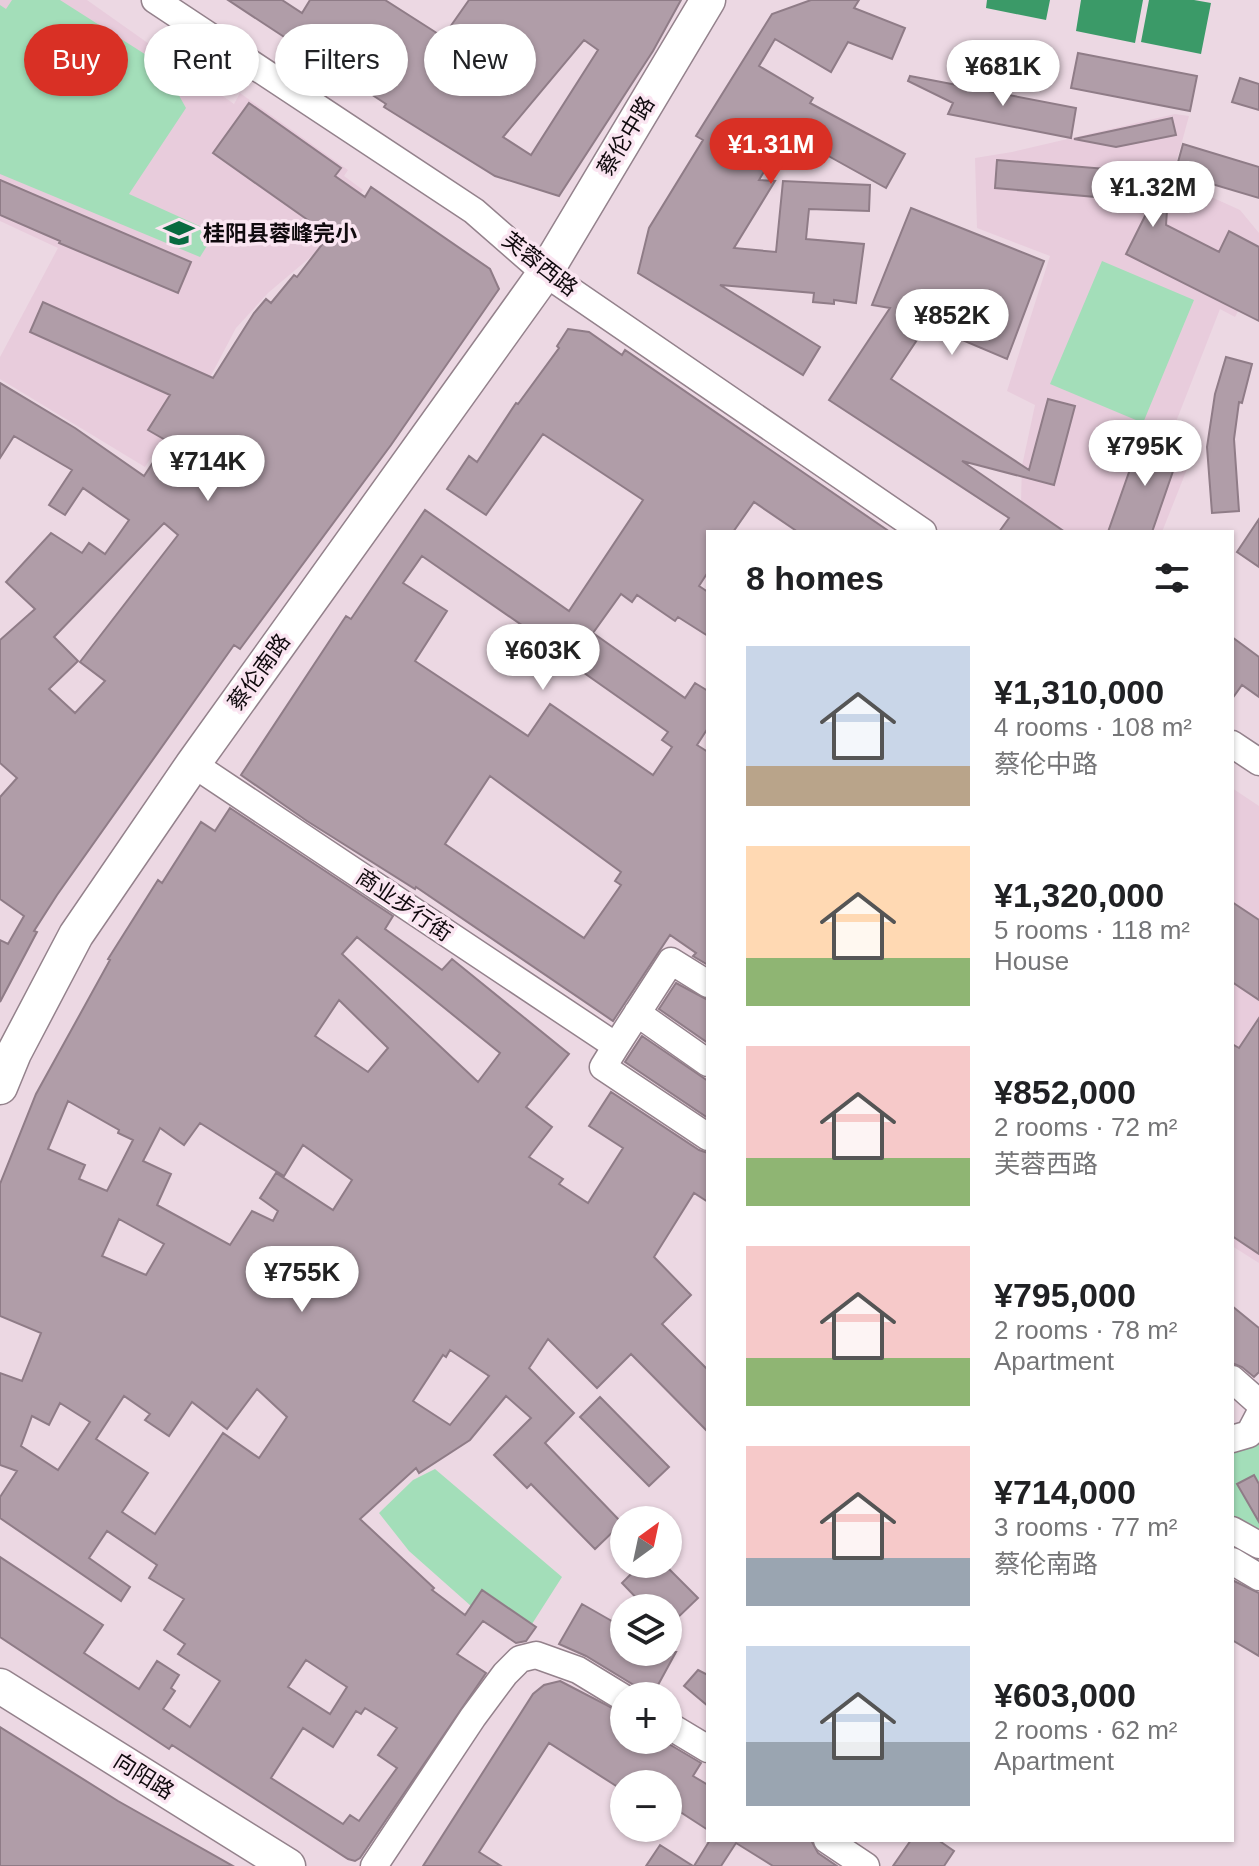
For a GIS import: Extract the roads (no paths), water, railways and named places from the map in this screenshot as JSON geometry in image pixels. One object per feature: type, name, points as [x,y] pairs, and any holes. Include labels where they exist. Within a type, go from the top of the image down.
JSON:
[{"type":"main road","name":"蔡伦中路","points":[[545,273],[708,0]]},
{"type":"main road","name":"蔡伦南路","points":[[0,1087],[14,1053],[76,935],[193,764],[545,273]]},
{"type":"main road","name":"向阳路","points":[[0,1686],[288,1866]]},
{"type":"street","name":"芙蓉西路","points":[[155,0],[474,211],[545,273],[920,530]]},
{"type":"street","points":[[1234,745],[1259,762]]},
{"type":"street","name":"商业步行街","points":[[193,764],[616,1046]]},
{"type":"street","points":[[706,983],[671,961],[603,1067],[706,1136]]},
{"type":"street","points":[[637,1013],[706,1062]]},
{"type":"street","points":[[1234,1381],[1259,1403]]},
{"type":"street","points":[[1234,1438],[1249,1434],[1259,1415]]},
{"type":"street","points":[[1234,1531],[1259,1545]]},
{"type":"street","points":[[1234,1562],[1259,1577]]},
{"type":"street","points":[[374,1866],[473,1717],[520,1659],[536,1655],[578,1670],[610,1689]]},
{"type":"street","points":[[682,1733],[706,1748]]},
{"type":"street","points":[[830,1842],[866,1866]]},
{"type":"place","name":"桂阳县蓉峰完小","points":[[179,233]]}]
